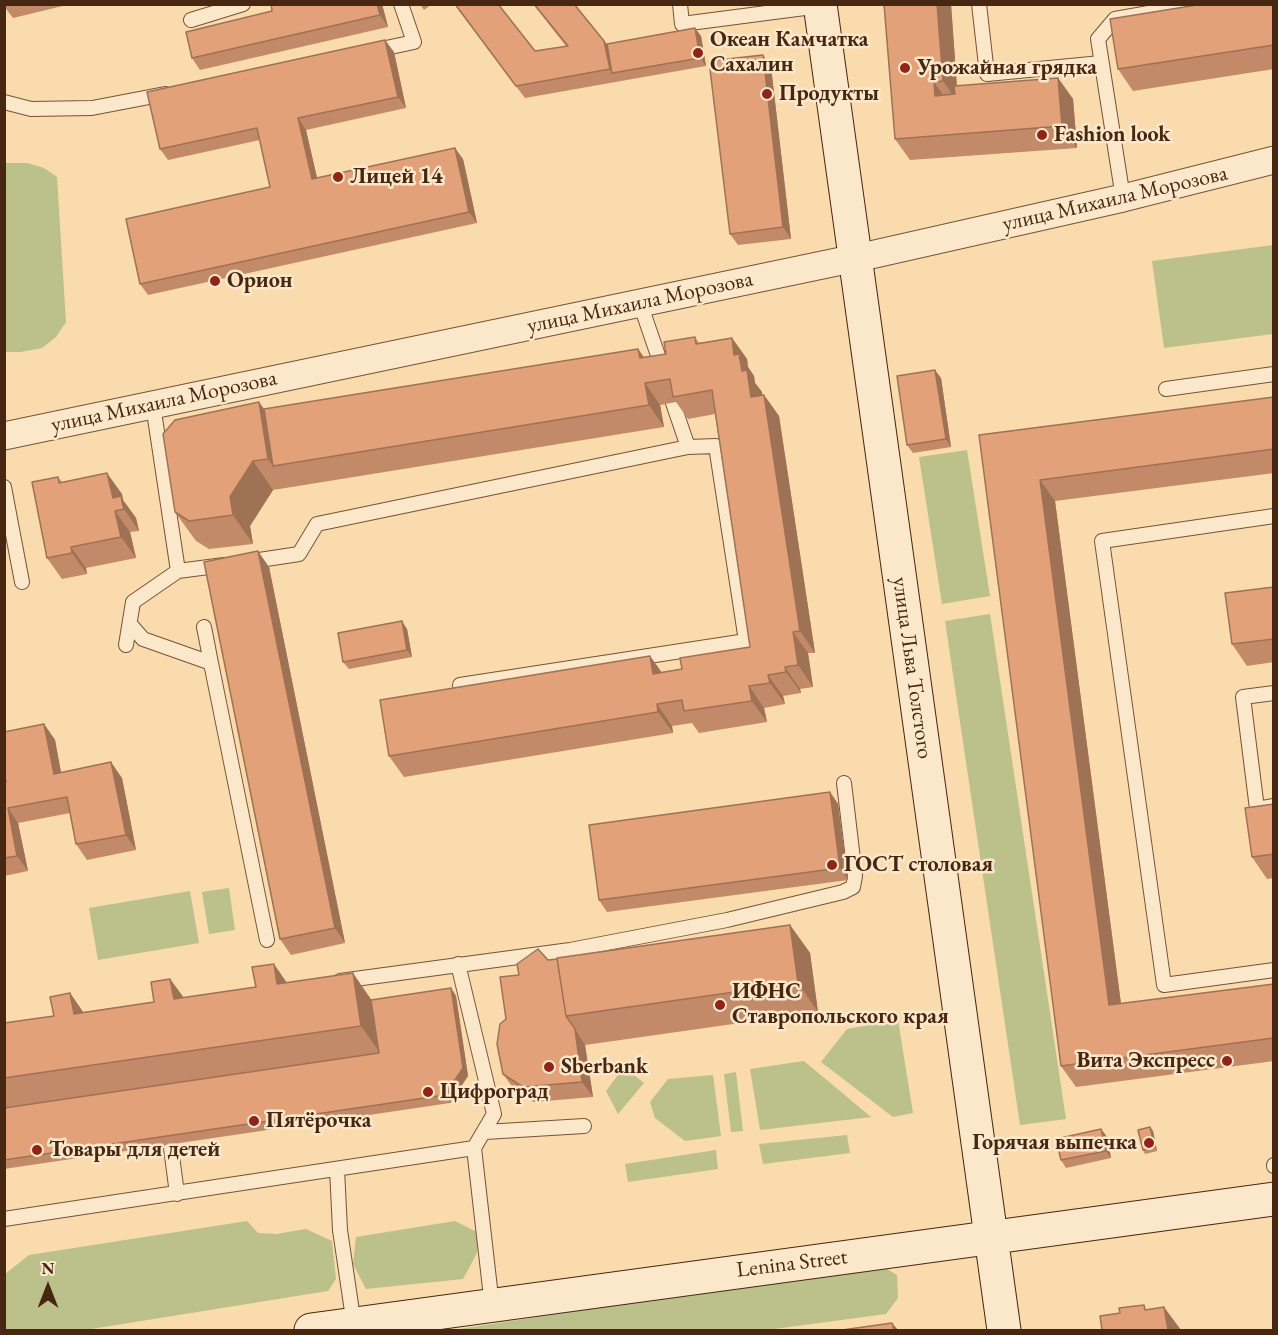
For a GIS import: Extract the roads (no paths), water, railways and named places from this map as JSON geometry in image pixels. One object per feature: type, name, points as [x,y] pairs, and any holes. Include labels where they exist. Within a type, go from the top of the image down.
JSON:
[{"type":"street","name":"улица Льва Толстого","points":[[820,5],[1004,1330]]},
{"type":"street","name":"улица Михаила Морозова","points":[[4,436],[854,259],[1123,198],[1274,160]]},
{"type":"street","name":"Lenina Street","points":[[311,1330],[711,1274],[991,1239],[1274,1198]]},
{"type":"lane","points":[[191,20],[243,4]]},
{"type":"lane","points":[[357,54],[414,42],[401,4]]},
{"type":"lane","points":[[680,4],[682,24],[820,5]]},
{"type":"lane","points":[[980,4],[987,75],[1101,63]]},
{"type":"lane","points":[[1123,198],[1098,39],[1115,19],[1199,4]]},
{"type":"lane","points":[[4,102],[30,109],[92,108],[184,90]]},
{"type":"lane","points":[[640,303],[665,378]]},
{"type":"lane","points":[[1166,389],[1274,374]]},
{"type":"lane","points":[[673,403],[688,447]]},
{"type":"lane","points":[[153,405],[178,571]]},
{"type":"lane","points":[[126,645],[133,602],[178,571],[299,554],[317,524],[688,447],[716,446],[746,641],[460,685]]},
{"type":"lane","points":[[4,487],[22,582]]},
{"type":"lane","points":[[1274,516],[1102,541],[1164,985],[1274,970]]},
{"type":"lane","points":[[129,624],[143,639],[211,663]]},
{"type":"lane","points":[[204,627],[267,940]]},
{"type":"lane","points":[[1274,693],[1243,697],[1257,809],[1274,806]]},
{"type":"lane","points":[[320,983],[570,950],[727,920],[843,892],[853,887],[855,876],[844,783]]},
{"type":"lane","points":[[458,964],[494,1114],[474,1148],[492,1306]]},
{"type":"lane","points":[[485,1132],[584,1126]]},
{"type":"lane","points":[[171,1148],[177,1194]]},
{"type":"lane","points":[[4,1220],[474,1148]]},
{"type":"lane","points":[[337,1169],[340,1230],[354,1325]]},
{"type":"place","name":"Океан Камчатка Сахалин","points":[[698,53]]},
{"type":"place","name":"Урожайная грядка","points":[[905,68]]},
{"type":"place","name":"Продукты","points":[[767,94]]},
{"type":"place","name":"Fashion look","points":[[1042,135]]},
{"type":"place","name":"Лицей 14","points":[[338,177]]},
{"type":"place","name":"Орион","points":[[215,281]]},
{"type":"place","name":"ГОСТ столовая","points":[[832,865]]},
{"type":"place","name":"ИФНС Ставропольского края","points":[[720,1005]]},
{"type":"place","name":"Вита Экспресс","points":[[1227,1061]]},
{"type":"place","name":"Sberbank","points":[[549,1067]]},
{"type":"place","name":"Цифроград","points":[[428,1092]]},
{"type":"place","name":"Пятёрочка","points":[[254,1121]]},
{"type":"place","name":"Горячая выпечка","points":[[1149,1143]]},
{"type":"place","name":"Товары для детей","points":[[37,1150]]}]
